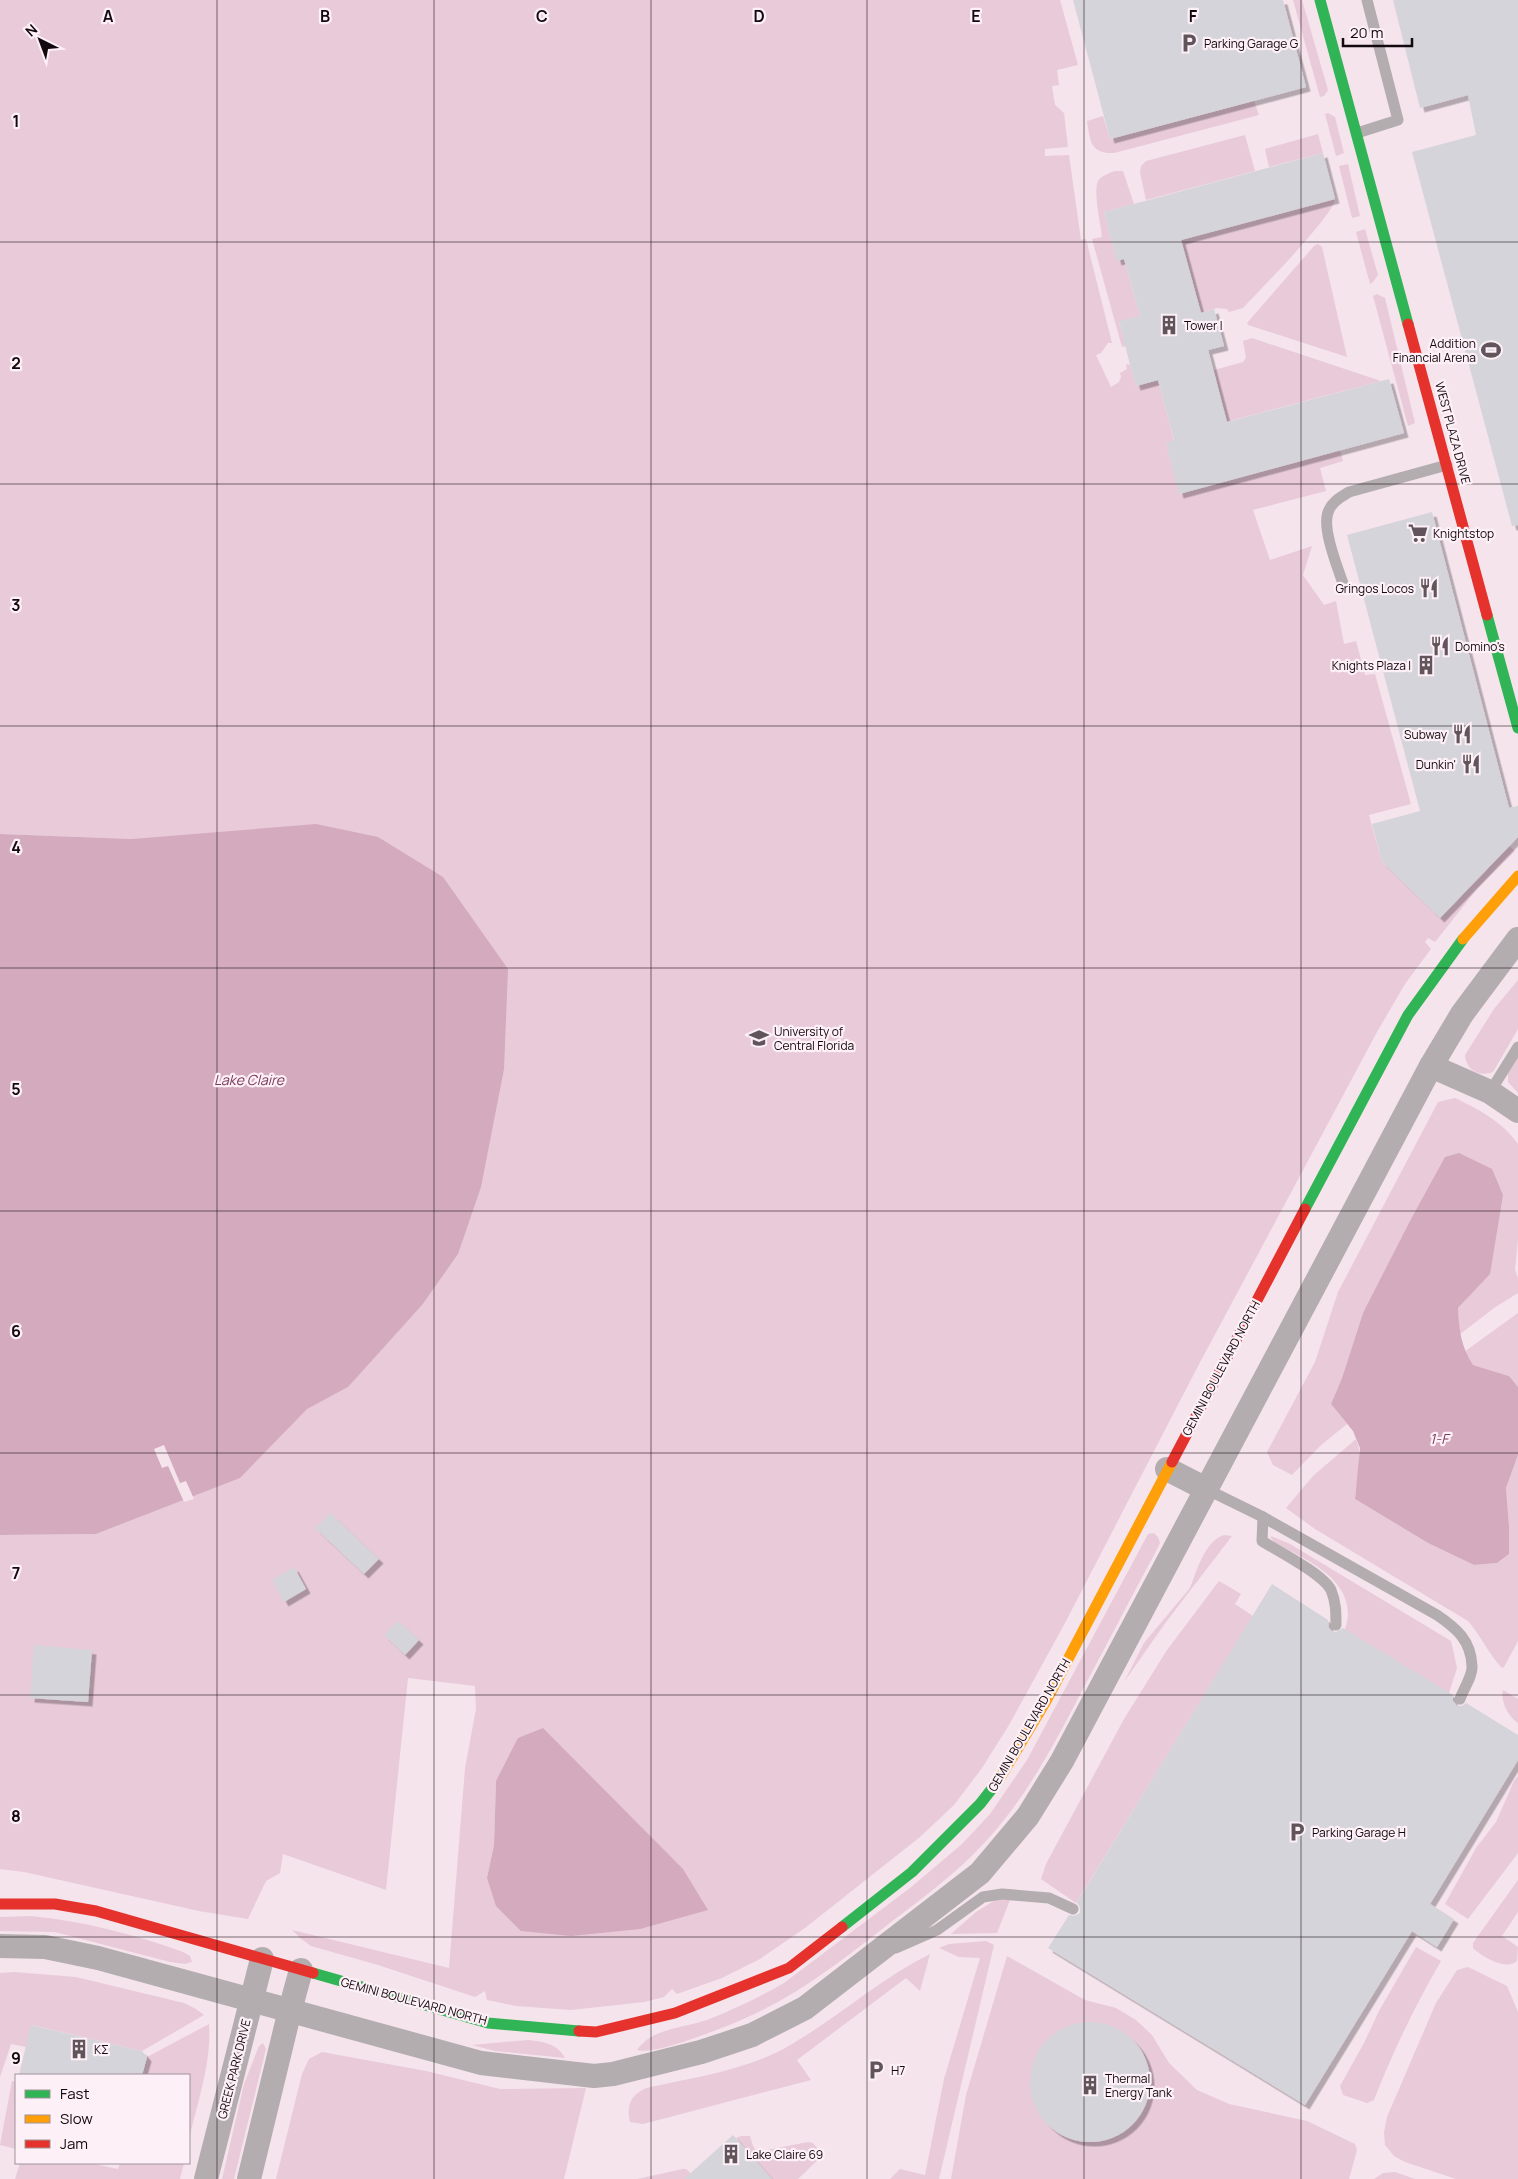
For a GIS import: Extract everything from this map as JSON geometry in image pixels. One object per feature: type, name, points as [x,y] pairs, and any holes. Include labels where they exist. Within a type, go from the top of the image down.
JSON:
[{"type":"street","name":"WEST PLAZA DRIVE","points":[[1320,0],[1518,728]]},
{"type":"street","name":"GEMINI BOULEVARD NORTH","points":[[0,1904],[55,1904],[96,1911],[488,2022],[596,2032],[674,2013],[789,1968],[912,1872],[992,1792],[1046,1701],[1408,1015],[1453,951],[1518,876]]},
{"type":"street","points":[[0,1946],[45,1947],[98,1958],[480,2063],[594,2076],[613,2074],[701,2052],[752,2035],[806,2008],[980,1873],[1028,1816],[1062,1761],[1431,1066],[1462,1014],[1518,939]]},
{"type":"street","points":[[1431,1066],[1490,1092],[1518,1111]]},
{"type":"street","points":[[1167,1469],[1206,1489]]},
{"type":"street","name":"GREEK PARK DRIVE","points":[[206,2179],[262,1959]]},
{"type":"street","points":[[249,2179],[301,1970]]},
{"type":"lane","points":[[1357,133],[1398,120],[1367,0]]},
{"type":"lane","points":[[1345,589],[1325,523],[1328,510],[1336,500],[1349,492],[1448,465]]},
{"type":"lane","points":[[1490,1092],[1518,1047]]},
{"type":"lane","points":[[1206,1489],[1263,1517],[1437,1615],[1457,1629],[1466,1644],[1472,1667],[1460,1699]]},
{"type":"lane","points":[[1263,1517],[1262,1541],[1315,1574],[1330,1588],[1336,1603],[1336,1625]]},
{"type":"lane","points":[[869,1960],[937,1930],[983,1897],[1002,1894],[1049,1898],[1073,1909]]},
{"type":"shaded area","name":"University of Central Florida","points":[[0,0],[1060,0],[1078,65],[1057,70],[1059,85],[1052,86],[1055,105],[1064,113],[1068,147],[1045,149],[1045,156],[1069,155],[1081,240],[1086,239],[1112,343],[1108,343],[1101,353],[1096,355],[1111,387],[1119,382],[1120,373],[1127,369],[1126,364],[1130,365],[1136,386],[1158,380],[1174,441],[1166,443],[1180,494],[1340,450],[1343,461],[1320,468],[1326,491],[1253,510],[1270,560],[1312,546],[1303,575],[1324,605],[1336,601],[1344,644],[1356,641],[1365,675],[1375,674],[1411,804],[1369,815],[1382,862],[1440,918],[1509,846],[1515,851],[1477,889],[1435,942],[1428,938],[1425,942],[1431,949],[1405,984],[1377,1032],[1197,1368],[1065,1623],[1009,1725],[982,1768],[954,1805],[920,1837],[805,1928],[760,1959],[722,1978],[677,1994],[672,1989],[664,1997],[644,2002],[571,2010],[516,2006],[487,2000],[485,1991],[475,1997],[378,1965],[311,1946],[292,1930],[449,1968],[465,1768],[476,1709],[475,1686],[408,1678],[386,1890],[283,1854],[280,1873],[266,1881],[248,1919],[199,1911],[24,1872],[0,1869],[0,1535],[96,1534],[239,1478],[307,1408],[348,1387],[132,839],[0,834]],"holes":[[[543,1728],[487,1878],[494,1845],[496,1781]]]},
{"type":"shaded area","points":[[1293,0],[1302,0],[1328,90],[1324,96],[1320,97]]},
{"type":"shaded area","points":[[1254,101],[1259,115],[1114,153],[1106,153],[1096,148],[1091,140],[1087,121],[1103,116],[1110,139]]},
{"type":"shaded area","points":[[1328,113],[1335,117],[1344,153],[1336,156],[1325,114]]},
{"type":"shaded area","points":[[1318,134],[1323,153],[1269,167],[1265,149]]},
{"type":"shaded area","points":[[1245,135],[1255,171],[1146,200],[1140,173],[1141,166],[1146,161]]},
{"type":"shaded area","points":[[1348,164],[1360,216],[1352,218],[1339,166]]},
{"type":"shaded area","points":[[1115,171],[1123,171],[1134,204],[1104,212],[1117,260],[1124,259],[1140,316],[1119,322],[1126,346],[1122,347],[1092,239],[1102,237],[1097,200],[1098,181],[1103,176]]},
{"type":"shaded area","points":[[1335,199],[1332,207],[1310,236],[1243,308],[1229,312],[1227,309],[1217,308],[1201,313],[1181,240]]},
{"type":"shaded area","points":[[1365,229],[1378,275],[1370,284],[1356,232]]},
{"type":"shaded area","points":[[1318,244],[1322,247],[1347,357],[1248,325],[1247,323],[1314,246]]},
{"type":"shaded area","points":[[1377,294],[1385,298],[1415,423],[1408,426],[1373,296]]},
{"type":"shaded area","points":[[1252,338],[1381,381],[1226,422],[1214,370],[1243,362],[1246,358],[1243,341]]},
{"type":"shaded area","points":[[1518,980],[1518,1029],[1493,1072],[1483,1074],[1474,1071],[1468,1065],[1465,1055],[1494,1009]]},
{"type":"shaded area","points":[[1518,1057],[1518,1093],[1508,1082],[1508,1073]]},
{"type":"shaded area","points":[[1455,1098],[1498,1123],[1518,1144],[1518,1239],[1515,1270],[1518,1278],[1518,1293],[1494,1308],[1459,1335],[1458,1308],[1490,1273],[1363,1313],[1342,1378],[1331,1404],[1347,1424],[1320,1446],[1292,1475],[1273,1465],[1267,1452],[1315,1362],[1338,1292],[1438,1102]]},
{"type":"shaded area","points":[[1518,1313],[1518,1387],[1509,1376],[1473,1365],[1464,1352]]},
{"type":"shaded area","points":[[1356,1439],[1359,1461],[1355,1499],[1428,1543],[1474,1565],[1497,1563],[1509,1554],[1506,1488],[1518,1455],[1518,1641],[1504,1667],[1502,1668],[1497,1662],[1468,1621],[1315,1529],[1286,1508],[1313,1476]]},
{"type":"shaded area","points":[[1154,1533],[1160,1543],[1052,1747],[1016,1805],[962,1866],[859,1947],[806,1985],[769,2007],[695,2038],[656,2049],[637,2050],[643,2043],[659,2033],[717,2016],[784,1983],[910,1888],[962,1844],[990,1814],[1027,1760],[1148,1534]]},
{"type":"shaded area","points":[[1224,1535],[1232,1536],[1166,1622],[1124,1682],[1144,1643],[1190,1588],[1206,1550]]},
{"type":"shaded area","points":[[1271,1536],[1290,1544],[1451,1641],[1457,1668],[1449,1693],[1345,1630],[1348,1615],[1346,1601],[1341,1589],[1322,1570],[1274,1542]]},
{"type":"shaded area","points":[[1219,1581],[1241,1594],[1235,1604],[1253,1616],[1076,1903],[1041,1879],[1046,1864],[1124,1719],[1167,1650]]},
{"type":"shaded area","points":[[1503,1690],[1518,1699],[1518,1723],[1506,1709],[1502,1694]]},
{"type":"shaded area","points":[[1518,1776],[1518,1853],[1468,1919],[1445,1904],[1476,1848],[1496,1822]]},
{"type":"shaded area","points":[[1518,1880],[1518,1912],[1502,1936],[1518,1947],[1517,1961],[1512,1964],[1500,1964],[1477,1952],[1473,1948],[1473,1943]]},
{"type":"shaded area","points":[[997,1899],[1010,1900],[997,1933],[951,1934],[976,1912]]},
{"type":"shaded area","points":[[31,1916],[89,1925],[146,1939],[183,1952],[190,1956],[192,1962],[185,1964],[170,1962],[55,1932],[0,1931],[0,1917]]},
{"type":"shaded area","points":[[986,1941],[994,1945],[939,2179],[890,2179],[900,2169],[925,2175],[944,2079],[980,1958],[959,1957],[939,1948],[949,1944]]},
{"type":"shaded area","points":[[1416,1947],[1441,1961],[1405,2029],[1374,2100],[1367,2103],[1343,2095],[1340,2086],[1379,2011]]},
{"type":"shaded area","points":[[930,1954],[920,1991],[906,1978],[797,2060],[811,2080],[643,2124],[630,2122],[629,2106],[631,2101],[633,2097],[646,2088],[721,2072],[775,2053],[810,2033],[895,1974]]},
{"type":"shaded area","points":[[1007,1956],[1085,2000],[1116,2008],[1136,2020],[1152,2035],[1169,2063],[1197,2090],[1229,2104],[1307,2121],[1355,2144],[1357,2150],[1349,2179],[951,2179],[966,2095]]},
{"type":"shaded area","points":[[1468,1967],[1507,1986],[1518,2012],[1518,2179],[1456,2179],[1405,2162],[1394,2156],[1385,2145],[1384,2132],[1387,2117],[1436,2003],[1457,1970]]},
{"type":"shaded area","points":[[14,1972],[76,1977],[184,2003],[204,2015],[142,2051],[32,2025],[26,2047],[11,2044],[0,2077],[0,1973]]},
{"type":"shaded area","points":[[209,2024],[206,2068],[190,2136],[190,2074],[142,2074],[147,2057]]},
{"type":"shaded area","points":[[528,2040],[554,2046],[565,2058],[495,2051],[472,2045]]},
{"type":"shaded area","points":[[263,2043],[266,2049],[234,2179],[222,2179],[244,2084],[259,2046]]},
{"type":"shaded area","points":[[322,2052],[426,2071],[500,2089],[586,2088],[564,2179],[276,2179],[302,2074],[309,2059]]},
{"type":"shaded area","points":[[12,2081],[15,2082],[15,2149],[0,2145]]},
{"type":"shaded area","points":[[750,2136],[757,2152],[808,2142],[813,2143],[823,2155],[798,2179],[772,2179],[736,2138]]},
{"type":"shaded area","points":[[20,2164],[95,2164],[118,2169],[120,2164],[184,2164],[180,2179],[15,2179]]},
{"type":"shaded area","points":[[683,2169],[686,2169],[697,2179],[637,2179]]},
{"type":"shaded area","points":[[1395,2172],[1415,2179],[1374,2179],[1383,2173]]},
{"type":"water","name":"Lake Claire","points":[[316,824],[378,837],[443,877],[508,969],[504,1069],[481,1187],[458,1254],[422,1305],[348,1387],[307,1409],[240,1478],[96,1534],[0,1535],[0,834],[132,839]]},
{"type":"water","name":"1-F","points":[[1459,1153],[1492,1169],[1503,1195],[1490,1274],[1458,1308],[1461,1338],[1473,1365],[1509,1376],[1518,1387],[1518,1455],[1506,1488],[1509,1554],[1497,1563],[1474,1565],[1428,1543],[1355,1499],[1360,1448],[1353,1431],[1331,1404],[1342,1378],[1363,1313],[1445,1157]]},
{"type":"water","points":[[543,1728],[683,1869],[708,1910],[640,1929],[571,1936],[521,1931],[496,1906],[487,1878],[494,1845],[496,1781],[518,1738]]},
{"type":"pier","points":[[164,1445],[180,1483],[186,1481],[194,1499],[184,1502],[168,1466],[162,1468],[154,1449]]},
{"type":"building","name":"Parking Garage G","points":[[1073,0],[1283,0],[1306,87],[1110,139]]},
{"type":"building","name":"Addition Financial Arena","points":[[1393,0],[1518,0],[1518,525],[1512,526],[1412,152],[1476,135],[1468,95],[1420,108]]},
{"type":"building","name":"Tower I","points":[[1323,153],[1335,199],[1181,240],[1201,313],[1214,309],[1224,346],[1208,350],[1227,422],[1389,379],[1404,433],[1179,494],[1166,443],[1174,440],[1158,380],[1136,386],[1130,365],[1119,321],[1140,316],[1124,259],[1117,261],[1104,212]]},
{"type":"building","name":"Knights Plaza I","points":[[1432,512],[1509,808],[1518,806],[1518,837],[1440,918],[1382,862],[1372,824],[1420,811],[1347,535]]},
{"type":"building","points":[[330,1513],[379,1559],[364,1574],[315,1528]]},
{"type":"building","points":[[294,1567],[306,1589],[284,1602],[272,1580]]},
{"type":"building","name":"Parking Garage H","points":[[1272,1584],[1328,1620],[1329,1628],[1332,1631],[1336,1632],[1343,1628],[1453,1695],[1453,1701],[1457,1706],[1462,1706],[1466,1703],[1518,1735],[1518,1760],[1430,1904],[1454,1919],[1437,1947],[1412,1931],[1305,2105],[1048,1948],[1069,1915],[1074,1916],[1080,1913],[1077,1902]]},
{"type":"building","points":[[398,1621],[419,1640],[405,1655],[384,1635]]},
{"type":"building","points":[[34,1645],[92,1650],[88,1702],[30,1698]]},
{"type":"building","name":"Thermal Energy Tank","points":[[1090,2022],[1113,2027],[1123,2032],[1132,2040],[1140,2049],[1145,2059],[1150,2082],[1145,2105],[1140,2115],[1132,2124],[1123,2132],[1113,2137],[1090,2142],[1067,2137],[1057,2132],[1048,2124],[1040,2115],[1035,2105],[1030,2082],[1035,2059],[1040,2049],[1048,2040],[1057,2032],[1067,2027]]},
{"type":"building","name":"ΚΣ","points":[[31,2025],[142,2051],[147,2057],[142,2074],[19,2074]]},
{"type":"building","name":"Lake Claire 69","points":[[733,2135],[772,2179],[684,2179]]},
{"type":"traffic: fast","points":[[1320,0],[1408,324]]},
{"type":"traffic: fast","points":[[1487,615],[1518,728]]},
{"type":"traffic: fast","points":[[1305,1209],[1408,1015],[1463,939]]},
{"type":"traffic: fast","points":[[842,1927],[912,1872],[980,1804],[998,1781]]},
{"type":"traffic: fast","points":[[313,1973],[488,2023],[579,2031]]},
{"type":"traffic: slow","points":[[1463,939],[1518,876]]},
{"type":"traffic: slow","points":[[998,1781],[1046,1701],[1172,1462]]},
{"type":"traffic: jam","points":[[1408,324],[1487,615]]},
{"type":"traffic: jam","points":[[1172,1462],[1305,1209]]},
{"type":"traffic: jam","points":[[0,1904],[55,1904],[96,1911],[313,1973]]},
{"type":"traffic: jam","points":[[579,2031],[596,2032],[675,2013],[789,1968],[842,1927]]},
{"type":"place","name":"Parking Garage G","points":[[1189,43]]},
{"type":"place","name":"Tower I","points":[[1169,325]]},
{"type":"place","name":"Addition Financial Arena","points":[[1491,350]]},
{"type":"place","name":"Knightstop","points":[[1418,533]]},
{"type":"place","name":"Gringos Locos","points":[[1429,588]]},
{"type":"place","name":"Domino's","points":[[1440,646]]},
{"type":"place","name":"Knights Plaza I","points":[[1426,665]]},
{"type":"place","name":"Subway","points":[[1462,734]]},
{"type":"place","name":"Dunkin'","points":[[1471,764]]},
{"type":"place","name":"University of Central Florida","points":[[759,1038]]},
{"type":"place","name":"Parking Garage H","points":[[1297,1832]]},
{"type":"place","name":"ΚΣ","points":[[79,2049]]},
{"type":"place","name":"H7","points":[[876,2070]]},
{"type":"place","name":"Thermal Energy Tank","points":[[1090,2085]]},
{"type":"place","name":"Lake Claire 69","points":[[731,2154]]}]
